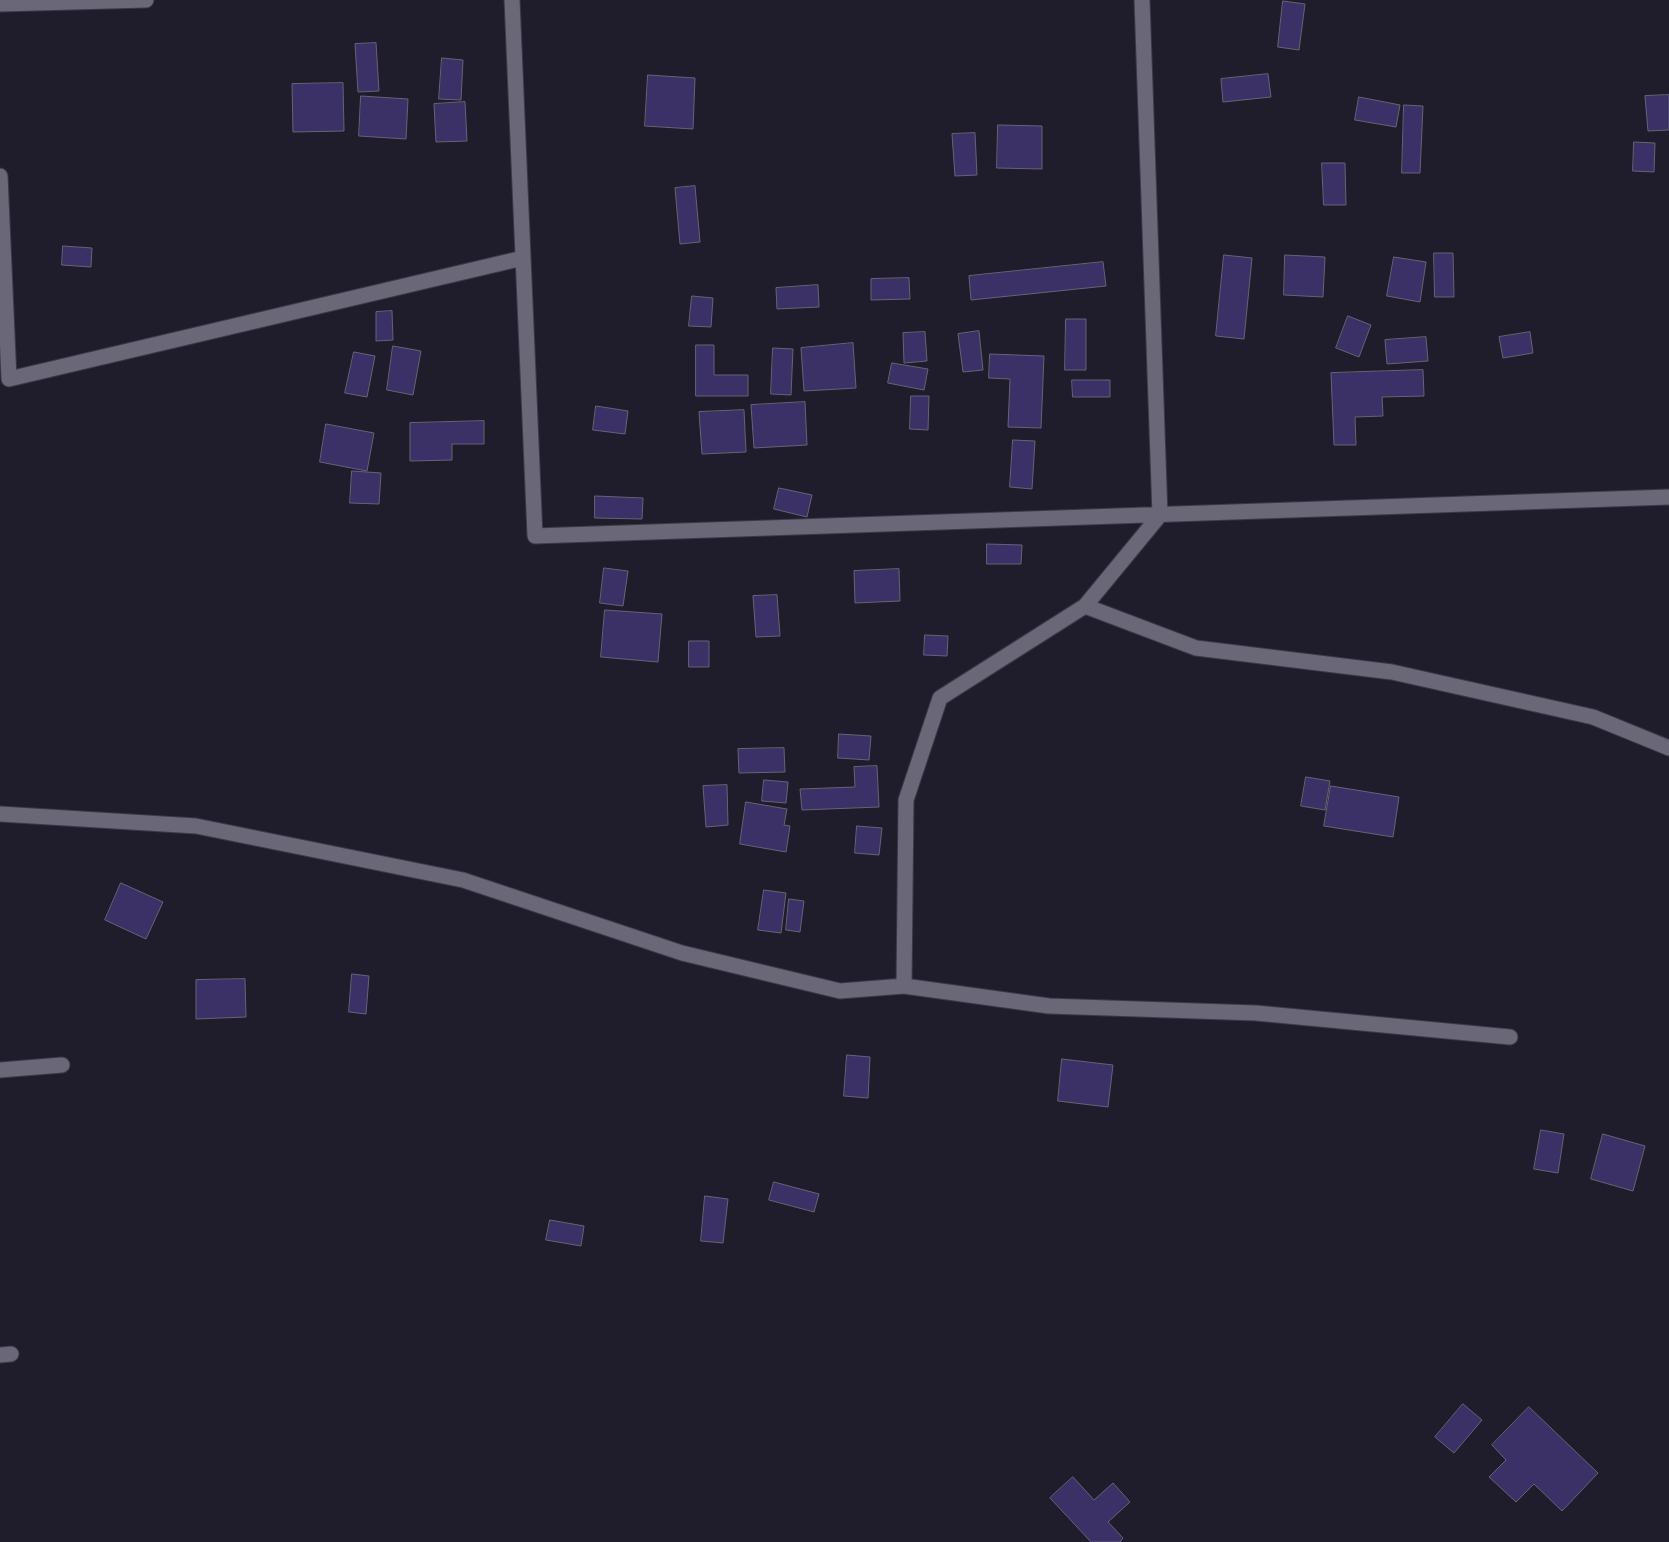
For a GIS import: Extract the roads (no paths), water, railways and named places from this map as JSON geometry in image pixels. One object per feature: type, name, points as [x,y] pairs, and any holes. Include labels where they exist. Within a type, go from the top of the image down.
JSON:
[{"type":"street","points":[[0,4],[146,0]]},
{"type":"street","points":[[512,0],[535,536],[1669,497]]},
{"type":"street","points":[[904,986],[906,800],[940,698],[1085,606],[1160,515],[1142,0]]},
{"type":"street","points":[[0,176],[9,380],[523,258]]},
{"type":"street","points":[[1085,606],[1196,648],[1392,672],[1593,717],[1669,748]]},
{"type":"street","points":[[0,814],[196,826],[463,880],[682,953],[840,991],[904,986],[1049,1006],[1256,1013],[1510,1037]]},
{"type":"street","points":[[0,1070],[62,1065]]}]
